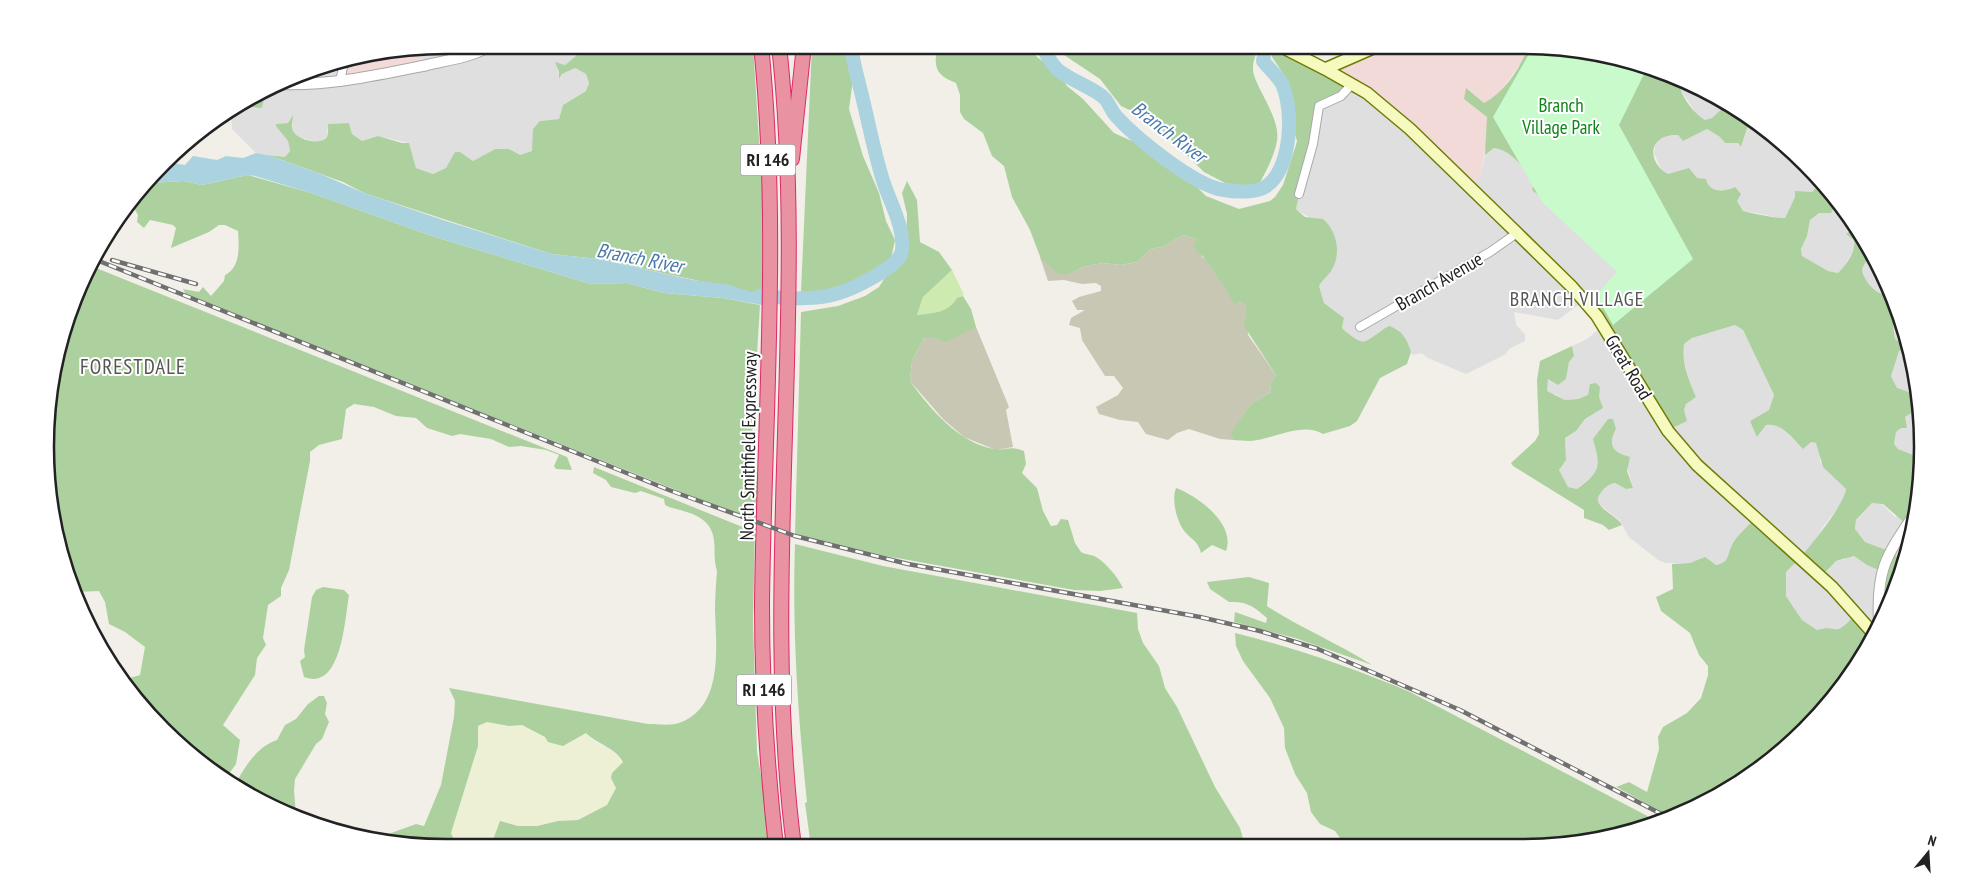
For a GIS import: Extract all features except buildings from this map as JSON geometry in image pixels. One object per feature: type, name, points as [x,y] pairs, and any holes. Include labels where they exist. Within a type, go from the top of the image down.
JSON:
[{"type":"highway","name":"North Smithfield Expressway","points":[[762,54],[767,128],[770,276],[762,606],[768,757],[775,839]]},
{"type":"highway","name":"North Smithfield Expressway","points":[[780,54],[787,184],[788,276],[782,668],[785,746],[793,839]]},
{"type":"highway","points":[[787,184],[795,144],[803,54]]},
{"type":"main road","name":"Great Road","points":[[1296,54],[1352,84],[1410,129],[1572,287],[1597,316],[1620,350],[1668,431],[1687,454],[1832,587],[1870,628]]},
{"type":"main road","points":[[1326,69],[1360,54]]},
{"type":"street","points":[[295,85],[340,82],[457,58],[468,54]]},
{"type":"street","points":[[340,82],[343,68]]},
{"type":"street","points":[[1299,194],[1313,144],[1319,106],[1341,96],[1352,84]]},
{"type":"street","name":"Branch Avenue","points":[[1360,327],[1490,252],[1517,233]]},
{"type":"street","points":[[1879,608],[1879,581],[1884,562],[1906,527]]},
{"type":"shaded area","points":[[577,54],[565,65],[556,63],[560,78],[562,74],[575,68],[586,74],[589,83],[586,91],[563,105],[559,119],[540,121],[532,151],[520,155],[495,149],[473,161],[460,152],[446,168],[433,174],[416,168],[409,143],[378,136],[362,141],[352,134],[349,123],[328,124],[327,136],[324,140],[318,142],[298,137],[293,133],[293,116],[288,123],[277,124],[288,141],[290,151],[285,157],[256,153],[232,129],[231,118],[248,107],[262,108],[264,99],[320,75],[364,63],[422,64],[421,55]]},
{"type":"shaded area","points":[[1362,54],[1526,54],[1498,95],[1484,103],[1471,92],[1470,103],[1487,117],[1487,141],[1480,177],[1468,189],[1406,129],[1332,71]]},
{"type":"shaded area","points":[[421,55],[422,64],[343,80],[345,67],[395,57]]},
{"type":"shaded area","points":[[1348,85],[1480,177],[1485,155],[1494,148],[1502,149],[1515,158],[1627,258],[1607,303],[1593,314],[1581,303],[1558,320],[1514,312],[1516,325],[1525,334],[1525,341],[1509,349],[1506,354],[1466,374],[1428,358],[1421,353],[1412,355],[1411,352],[1380,331],[1373,339],[1364,342],[1355,340],[1342,328],[1344,318],[1324,303],[1319,286],[1312,219],[1296,209],[1318,111]]},
{"type":"shaded area","points":[[1679,87],[1722,109],[1712,118],[1705,120],[1698,116]]},
{"type":"shaded area","points":[[1748,126],[1780,151],[1816,187],[1812,192],[1795,197],[1785,218],[1779,219],[1743,211],[1737,201],[1725,191],[1712,189],[1697,178],[1668,174],[1662,171],[1654,153],[1656,141],[1669,135],[1678,135],[1683,141],[1707,129],[1720,137],[1725,143],[1738,143],[1741,147]]},
{"type":"shaded area","points":[[1834,208],[1850,230],[1847,232],[1854,240],[1855,247],[1844,267],[1838,273],[1828,271],[1805,259],[1802,256],[1801,249],[1807,236],[1810,220],[1819,213],[1831,213]]},
{"type":"shaded area","points":[[1183,235],[1197,239],[1202,257],[1210,262],[1218,280],[1222,281],[1234,303],[1240,301],[1247,307],[1248,335],[1276,375],[1270,384],[1271,392],[1251,404],[1232,433],[1233,440],[1220,439],[1189,429],[1177,433],[1168,440],[1146,434],[1138,422],[1120,420],[1099,414],[1096,407],[1118,395],[1123,388],[1114,376],[1105,376],[1082,340],[1080,328],[1069,325],[1071,318],[1085,310],[1077,310],[1072,301],[1101,291],[1101,286],[1096,283],[1082,284],[1064,280],[1048,281],[1040,257],[1070,274],[1083,267],[1103,263],[1120,265],[1137,262],[1151,249],[1164,246]]},
{"type":"shaded area","points":[[1867,260],[1884,296],[1866,283],[1862,269]]},
{"type":"shaded area","points":[[974,322],[1009,407],[1006,410],[1013,447],[996,450],[964,437],[943,419],[910,381],[912,361],[924,338]]},
{"type":"shaded area","points":[[1894,324],[1902,349],[1895,339]]},
{"type":"shaded area","points":[[1735,325],[1743,330],[1774,395],[1769,410],[1751,421],[1758,436],[1766,425],[1773,423],[1781,427],[1802,448],[1811,442],[1816,443],[1820,452],[1820,462],[1846,489],[1845,498],[1823,527],[1812,547],[1798,559],[1731,554],[1722,564],[1716,565],[1705,558],[1690,563],[1666,563],[1658,560],[1629,537],[1620,521],[1597,502],[1597,497],[1607,485],[1615,483],[1626,489],[1633,488],[1624,456],[1617,453],[1611,446],[1610,439],[1616,429],[1608,419],[1594,439],[1599,462],[1596,473],[1577,489],[1568,487],[1565,483],[1558,470],[1566,460],[1565,438],[1576,431],[1585,419],[1603,408],[1588,395],[1578,399],[1565,400],[1555,394],[1550,394],[1546,391],[1548,379],[1566,379],[1569,362],[1574,356],[1572,346],[1587,339],[1600,328],[1684,410],[1686,403],[1696,397],[1689,382],[1682,352],[1683,344],[1692,338]]},
{"type":"shaded area","points":[[1902,349],[1911,393],[1897,388],[1891,376],[1892,367],[1899,351]]},
{"type":"shaded area","points":[[1912,411],[1914,455],[1898,449],[1894,445],[1896,432],[1901,428],[1905,417]]},
{"type":"shaded area","points":[[1880,502],[1895,517],[1909,512],[1898,557],[1889,551],[1865,542],[1855,529],[1856,521],[1872,503]]},
{"type":"shaded area","points":[[1851,555],[1881,570],[1880,606],[1868,631],[1843,629],[1837,631],[1817,630],[1802,620],[1786,596],[1786,572],[1798,560],[1821,578],[1836,561],[1843,560]]},
{"type":"shaded area","points":[[486,722],[509,726],[521,725],[545,737],[586,733],[595,742],[619,754],[623,762],[611,778],[616,788],[607,805],[578,820],[558,821],[537,826],[518,826],[501,821],[494,839],[454,839],[451,833],[478,746],[478,726]]},
{"type":"green space","points":[[754,54],[765,235],[764,292],[754,293],[599,259],[551,254],[364,193],[343,182],[268,155],[285,157],[290,151],[288,141],[276,124],[288,123],[293,115],[293,131],[298,136],[308,140],[322,141],[325,139],[328,134],[328,124],[349,123],[352,134],[362,141],[378,136],[402,143],[409,143],[416,168],[433,174],[446,168],[455,152],[460,152],[473,161],[495,149],[509,149],[520,155],[532,151],[533,129],[540,121],[559,119],[563,105],[586,91],[589,83],[586,74],[575,68],[562,74],[559,79],[559,72],[555,62],[565,65],[577,55]]},
{"type":"green space","points":[[812,54],[846,54],[853,79],[849,109],[863,156],[879,193],[886,221],[895,240],[890,263],[885,268],[852,283],[813,293],[801,292]]},
{"type":"green space","points":[[936,54],[1036,54],[1057,71],[1067,86],[1083,99],[1114,133],[1143,146],[1160,162],[1198,188],[1206,196],[1239,209],[1270,201],[1275,197],[1283,185],[1297,141],[1292,124],[1288,81],[1272,57],[1272,54],[1288,54],[1348,83],[1343,92],[1320,104],[1296,209],[1305,217],[1323,219],[1335,236],[1337,250],[1334,264],[1330,273],[1319,286],[1324,303],[1344,318],[1342,328],[1357,340],[1366,341],[1389,326],[1397,330],[1406,339],[1411,352],[1407,364],[1380,378],[1357,421],[1350,426],[1323,434],[1307,429],[1290,431],[1254,441],[1233,440],[1231,433],[1251,404],[1271,392],[1270,384],[1276,375],[1244,326],[1247,307],[1240,301],[1234,304],[1210,265],[1193,246],[1197,239],[1183,235],[1164,246],[1151,249],[1137,262],[1120,265],[1103,263],[1083,267],[1070,274],[1059,274],[1041,259],[1030,230],[1012,197],[1004,166],[992,156],[983,133],[964,119],[960,112],[960,95],[956,83],[945,78],[938,71]]},
{"type":"green space","points":[[1062,54],[1256,54],[1253,68],[1254,75],[1271,111],[1277,131],[1276,147],[1257,188],[1225,183],[1204,172],[1151,120],[1121,106],[1100,79]]},
{"type":"green space","points":[[1525,54],[1573,57],[1623,67],[1680,88],[1687,102],[1705,120],[1712,118],[1722,109],[1748,126],[1741,147],[1738,143],[1725,143],[1720,137],[1707,129],[1683,141],[1678,135],[1660,139],[1654,150],[1656,163],[1668,174],[1689,168],[1697,178],[1706,179],[1710,187],[1714,189],[1726,190],[1735,187],[1741,194],[1737,201],[1743,211],[1771,217],[1785,218],[1795,197],[1795,191],[1812,192],[1816,187],[1834,208],[1831,213],[1819,213],[1810,220],[1807,236],[1801,249],[1802,256],[1828,271],[1838,273],[1852,254],[1854,240],[1846,234],[1850,231],[1867,260],[1862,269],[1865,279],[1872,288],[1884,295],[1894,324],[1895,339],[1901,345],[1902,350],[1899,351],[1891,376],[1897,388],[1911,393],[1912,412],[1905,417],[1907,428],[1901,428],[1896,432],[1894,444],[1898,449],[1914,455],[1911,498],[1907,523],[1906,524],[1883,504],[1872,503],[1856,520],[1855,529],[1865,542],[1889,551],[1898,557],[1880,606],[1881,571],[1867,565],[1854,556],[1836,561],[1820,578],[1798,560],[1786,572],[1786,596],[1802,620],[1817,630],[1824,628],[1839,629],[1855,615],[1869,629],[1862,643],[1833,686],[1780,742],[1761,758],[1718,787],[1662,813],[1616,787],[1629,782],[1647,792],[1659,749],[1658,737],[1663,727],[1687,713],[1701,698],[1708,675],[1708,666],[1699,655],[1690,633],[1661,611],[1656,597],[1673,589],[1672,564],[1690,563],[1705,557],[1716,565],[1721,564],[1726,560],[1730,549],[1739,535],[1753,520],[1798,559],[1834,514],[1846,489],[1823,467],[1816,443],[1811,442],[1803,449],[1781,428],[1771,425],[1766,425],[1757,437],[1750,421],[1769,410],[1774,395],[1743,330],[1735,325],[1692,338],[1684,344],[1683,351],[1688,378],[1696,397],[1686,404],[1684,410],[1687,421],[1668,430],[1593,314],[1607,303],[1631,268],[1532,190],[1535,182],[1512,156],[1500,149],[1494,148],[1485,155],[1487,117],[1464,99],[1466,88],[1484,103],[1505,86]]},
{"type":"green space","name":"Branch Village Park","points":[[1529,54],[1573,57],[1598,61],[1644,74],[1619,125],[1693,259],[1613,325],[1596,295],[1617,272],[1542,202],[1493,117]]},
{"type":"green space","points":[[264,99],[262,108],[248,107]]},
{"type":"green space","points":[[248,175],[311,193],[435,237],[591,284],[627,283],[664,293],[723,298],[760,305],[751,452],[760,499],[759,518],[744,517],[186,295],[183,289],[199,292],[203,287],[211,296],[224,281],[225,275],[234,267],[238,256],[238,231],[225,225],[219,225],[209,232],[171,248],[176,228],[173,225],[150,220],[144,228],[137,222],[138,215],[134,208],[156,183],[184,181],[202,185]]},
{"type":"green space","points":[[907,181],[917,200],[920,242],[939,252],[952,270],[923,297],[917,315],[935,313],[945,309],[957,298],[963,296],[971,309],[976,327],[946,342],[932,337],[924,338],[912,361],[910,381],[946,423],[969,440],[981,446],[994,449],[1015,448],[1024,451],[1026,464],[1022,473],[1037,488],[1043,511],[1051,526],[1057,525],[1061,519],[1068,520],[1075,543],[1081,552],[1094,556],[1104,563],[1123,588],[1100,591],[1074,590],[886,556],[795,534],[801,312],[838,306],[865,296],[879,287],[891,268],[906,256],[907,214],[902,193]]},
{"type":"green space","points":[[97,268],[567,457],[572,470],[556,469],[554,466],[559,455],[546,450],[521,446],[509,447],[491,439],[460,434],[452,436],[427,428],[416,418],[396,416],[374,407],[354,404],[346,409],[342,439],[319,445],[310,452],[310,461],[289,570],[281,588],[281,596],[268,605],[263,638],[266,645],[257,658],[255,675],[223,725],[240,740],[236,764],[229,774],[207,758],[169,724],[129,678],[140,675],[145,647],[125,632],[109,624],[105,602],[99,591],[82,592],[67,548],[57,498],[54,446],[57,395],[61,370],[75,320]]},
{"type":"green space","points":[[952,270],[964,295],[946,310],[917,315],[923,297]]},
{"type":"green space","points":[[1572,346],[1574,356],[1569,362],[1566,379],[1558,385],[1548,379],[1547,391],[1565,400],[1578,399],[1588,395],[1590,384],[1596,383],[1600,387],[1599,397],[1603,408],[1585,419],[1576,431],[1565,438],[1566,460],[1559,470],[1568,487],[1577,489],[1591,478],[1595,473],[1598,462],[1593,439],[1608,419],[1613,419],[1616,429],[1612,444],[1616,451],[1630,457],[1627,471],[1633,488],[1626,489],[1615,483],[1606,487],[1600,494],[1598,498],[1601,506],[1622,525],[1609,530],[1603,525],[1584,518],[1584,510],[1511,463],[1535,441],[1539,434],[1537,380],[1540,361]]},
{"type":"green space","points":[[594,467],[740,526],[755,528],[753,621],[757,752],[772,839],[493,839],[500,821],[518,826],[537,826],[558,821],[578,820],[607,805],[616,788],[611,778],[612,773],[623,762],[616,753],[586,733],[563,746],[548,742],[545,737],[522,725],[509,726],[487,722],[478,726],[478,746],[451,833],[454,839],[387,835],[416,824],[424,826],[441,785],[454,717],[455,701],[449,688],[648,724],[668,725],[679,723],[694,715],[704,704],[710,690],[716,658],[715,605],[717,571],[714,540],[710,528],[696,515],[665,505],[664,499],[641,491],[635,493],[611,487],[606,480],[593,473]]},
{"type":"green space","points":[[1176,488],[1194,497],[1213,512],[1226,531],[1228,541],[1226,551],[1212,545],[1201,553],[1197,544],[1180,525],[1174,499]]},
{"type":"green space","points":[[795,544],[883,566],[1137,613],[1138,629],[1143,643],[1159,666],[1165,688],[1177,707],[1215,787],[1240,828],[1243,839],[810,839],[805,803],[807,802],[796,673]]},
{"type":"green space","points":[[1249,577],[1269,583],[1267,606],[1372,665],[1295,638],[1234,622],[1235,612],[1266,623],[1267,618],[1250,606],[1229,602],[1210,589],[1207,582]]},
{"type":"green space","points":[[323,587],[344,590],[349,595],[339,650],[327,674],[317,679],[304,677],[300,661],[305,657],[304,650],[312,597],[316,590]]},
{"type":"green space","points":[[1235,633],[1324,659],[1410,692],[1650,817],[1598,832],[1547,838],[1341,839],[1335,831],[1320,824],[1311,812],[1307,793],[1295,774],[1285,748],[1284,728],[1270,698],[1243,661],[1236,646]]},
{"type":"green space","points":[[319,696],[324,696],[327,703],[325,714],[329,722],[322,739],[316,744],[295,779],[295,809],[273,799],[238,779],[258,752],[277,740],[285,725],[296,719],[308,704]]},
{"type":"water","points":[[256,153],[268,155],[323,175],[364,193],[551,254],[599,259],[693,280],[730,285],[754,293],[764,292],[768,306],[723,298],[664,293],[627,283],[591,284],[435,237],[311,193],[255,176],[248,175],[202,185],[184,181],[156,183],[175,163],[185,165],[193,156],[217,160],[226,156],[243,158]]},
{"type":"waterway","name":"Branch River","points":[[759,296],[809,298],[836,294],[865,282],[882,272],[894,263],[901,254],[901,231],[878,165],[853,54]]},
{"type":"waterway","name":"Branch River","points":[[1046,54],[1058,70],[1103,96],[1114,114],[1166,160],[1197,180],[1212,187],[1239,192],[1261,189],[1274,179],[1281,167],[1288,139],[1289,124],[1286,95],[1280,81],[1263,61],[1264,54]]},
{"type":"railway","points":[[112,260],[196,284]]},
{"type":"railway","points":[[100,261],[669,490],[795,536],[908,564],[1200,617],[1260,631],[1318,649],[1460,710],[1660,813]]},
{"type":"district","name":"BRANCH VILLAGE","points":[[1577,299]]},
{"type":"district","name":"FORESTDALE","points":[[133,367]]}]
